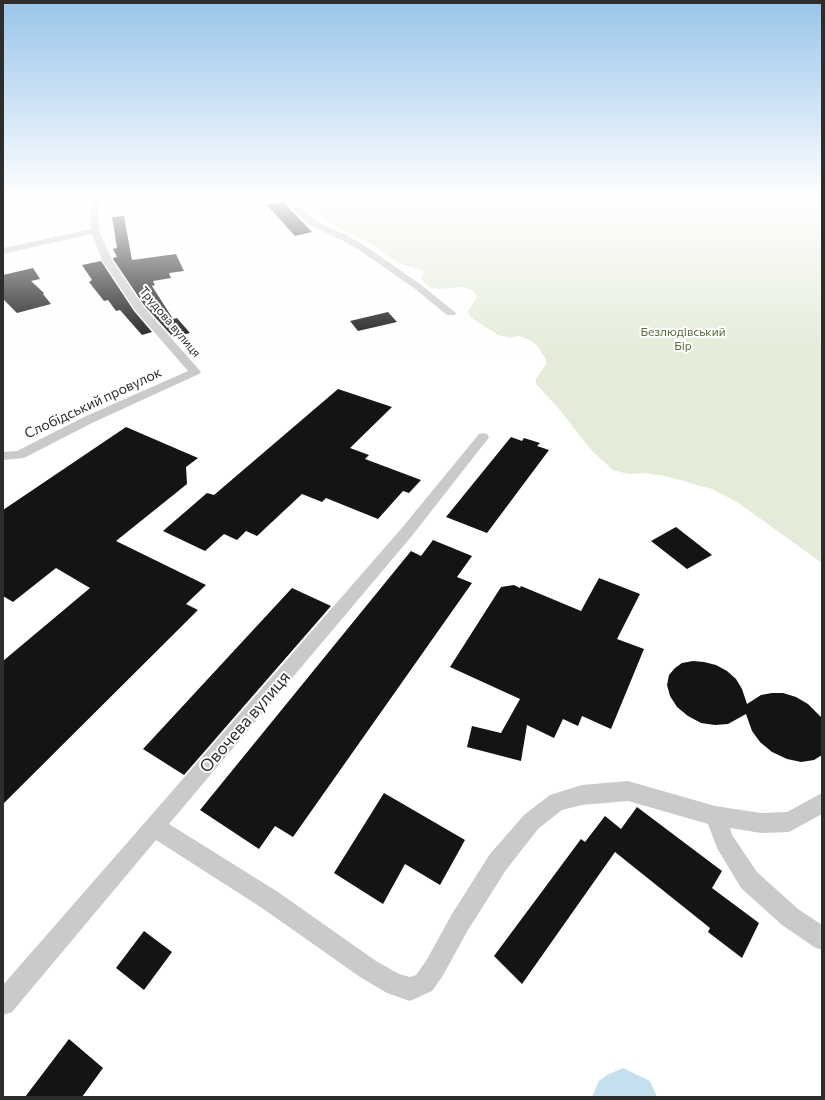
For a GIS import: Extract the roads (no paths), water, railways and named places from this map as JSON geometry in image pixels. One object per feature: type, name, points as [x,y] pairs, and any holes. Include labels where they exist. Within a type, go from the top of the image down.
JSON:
[{"type":"street","name":"Трудова вулиця","points":[[103,250],[107,260],[139,308],[195,372]]},
{"type":"street","points":[[365,250],[417,286],[451,313]]},
{"type":"street","name":"Слобідський провулок","points":[[3,456],[19,455],[88,420],[195,372]]},
{"type":"street","name":"Овочева вулиця","points":[[3,1003],[406,533],[483,437]]},
{"type":"street","points":[[155,827],[270,900],[368,969],[395,985],[410,989],[424,983],[434,970],[460,922],[498,862],[531,822],[557,802],[582,795],[628,791],[715,816],[761,823],[789,822],[822,803]]},
{"type":"street","points":[[715,816],[724,841],[749,880],[790,917],[822,939]]},
{"type":"waterway","points":[[615,1097],[623,1091],[634,1097]]},
{"type":"park label","name":"Безлюдівський Бір","points":[[683,339]]}]
